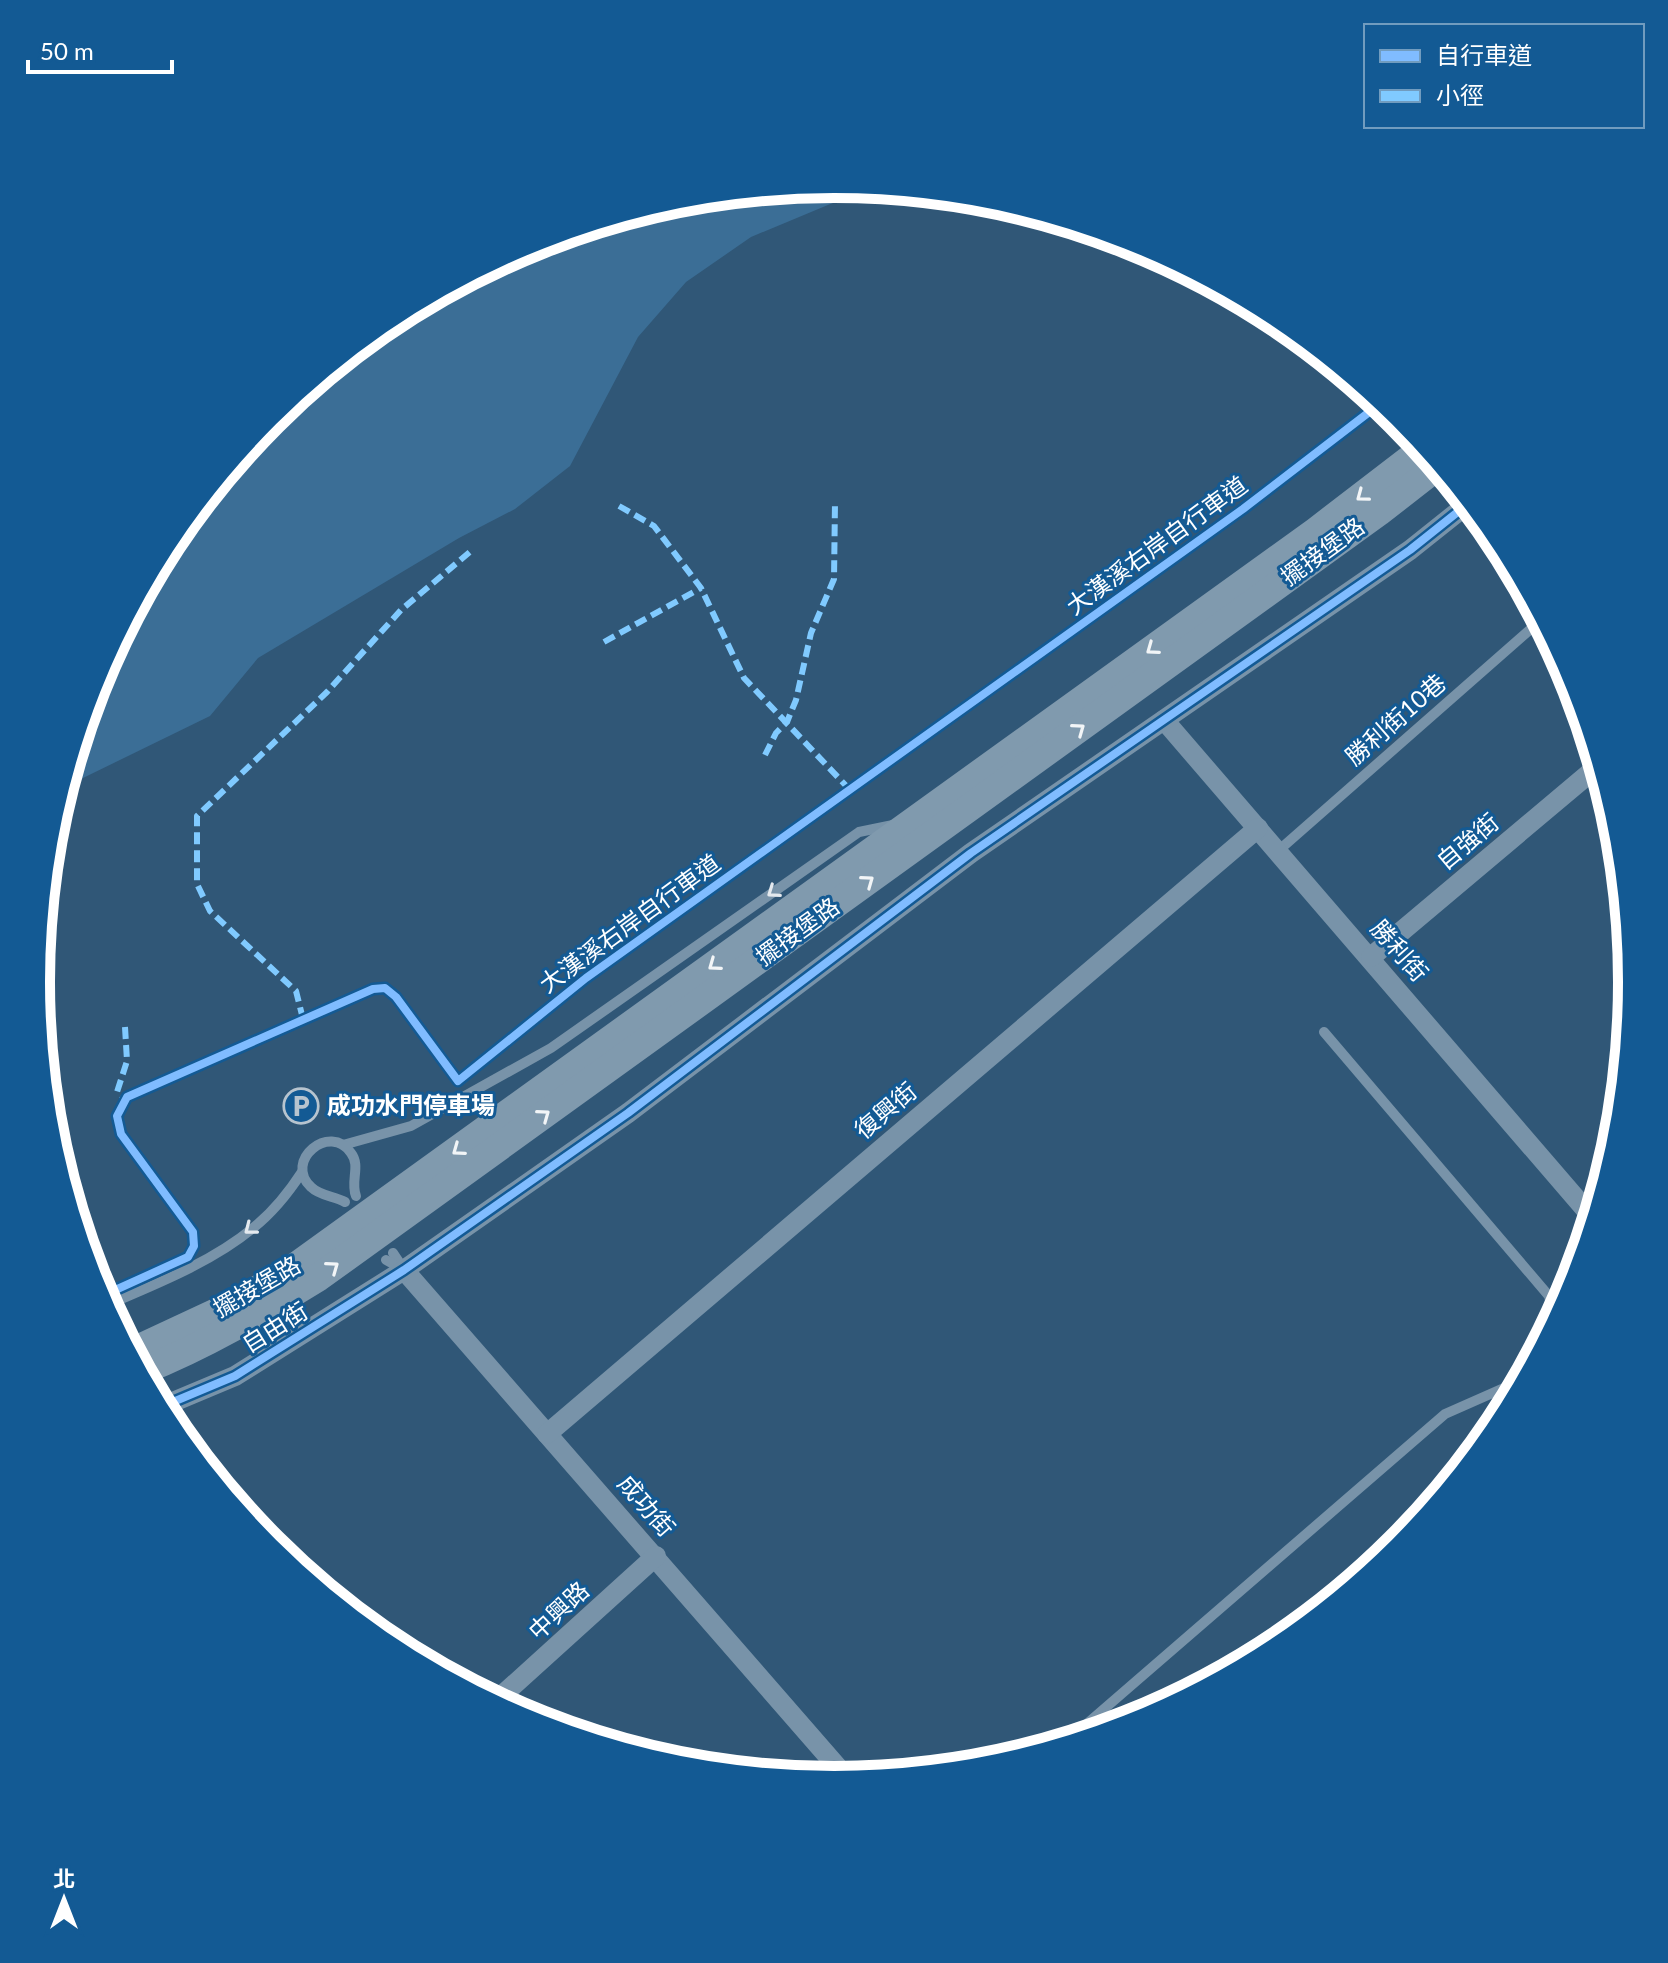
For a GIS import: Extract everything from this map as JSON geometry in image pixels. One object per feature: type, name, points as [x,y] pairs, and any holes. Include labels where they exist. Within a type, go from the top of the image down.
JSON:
[{"type":"street","name":"擺接堡路","points":[[141,1347],[234,1304],[296,1266],[1316,531],[1414,455]]},
{"type":"street","name":"擺接堡路","points":[[152,1367],[255,1317],[319,1277],[1429,473]]},
{"type":"street","name":"自由街","points":[[173,1402],[235,1376],[394,1261],[628,1113],[971,853],[1410,550],[1460,510]]},
{"type":"street","name":"勝利街","points":[[1164,720],[1584,1208]]},
{"type":"street","name":"自強街","points":[[1371,957],[1589,773]]},
{"type":"street","name":"復興街","points":[[547,1434],[1258,828]]},
{"type":"street","name":"成功街","points":[[394,1261],[656,1556],[837,1766]]},
{"type":"street","name":"中興路","points":[[505,1693],[656,1556]]},
{"type":"lane","name":"勝利街10巷","points":[[1278,851],[1533,627]]},
{"type":"lane","points":[[343,1145],[411,1126],[551,1048],[859,832],[915,820]]},
{"type":"lane","points":[[1324,1032],[1550,1300]]},
{"type":"lane","points":[[118,1300],[219,1251],[255,1227],[302,1172],[304,1157],[314,1146],[328,1141],[343,1145],[353,1154],[356,1168],[350,1199],[318,1193],[308,1185],[302,1172]]},
{"type":"lane","points":[[1087,1724],[1445,1414],[1504,1388]]},
{"type":"water","points":[[844,198],[751,237],[686,282],[638,337],[570,466],[515,509],[459,538],[258,658],[210,716],[83,778],[75,788],[110,681],[155,589],[182,546],[212,504],[280,427],[357,360],[398,330],[487,278],[582,239],[631,224],[732,204]]},
{"type":"marked path","points":[[765,755],[776,733],[787,722],[796,700],[811,633],[834,579],[835,502]]},
{"type":"marked path","points":[[619,506],[654,526],[701,588],[744,678],[851,791]]},
{"type":"marked path","points":[[303,1019],[296,991],[210,911],[197,884],[197,816],[327,692],[401,610],[471,551]]},
{"type":"marked path","points":[[604,642],[701,588]]},
{"type":"marked path","points":[[125,1027],[127,1061],[117,1092],[126,1100]]},
{"type":"cycle path","name":"大漢溪右岸自行車道","points":[[114,1291],[188,1257],[194,1246],[193,1232],[121,1134],[117,1116],[127,1097],[373,989],[385,988],[396,997],[458,1081],[586,978],[1243,509],[1371,411]]},
{"type":"cycle path","points":[[173,1402],[235,1376],[404,1270],[628,1113],[971,853],[1410,550],[1460,510]]},
{"type":"place","name":"成功水門停車場","points":[[301,1106]]}]
